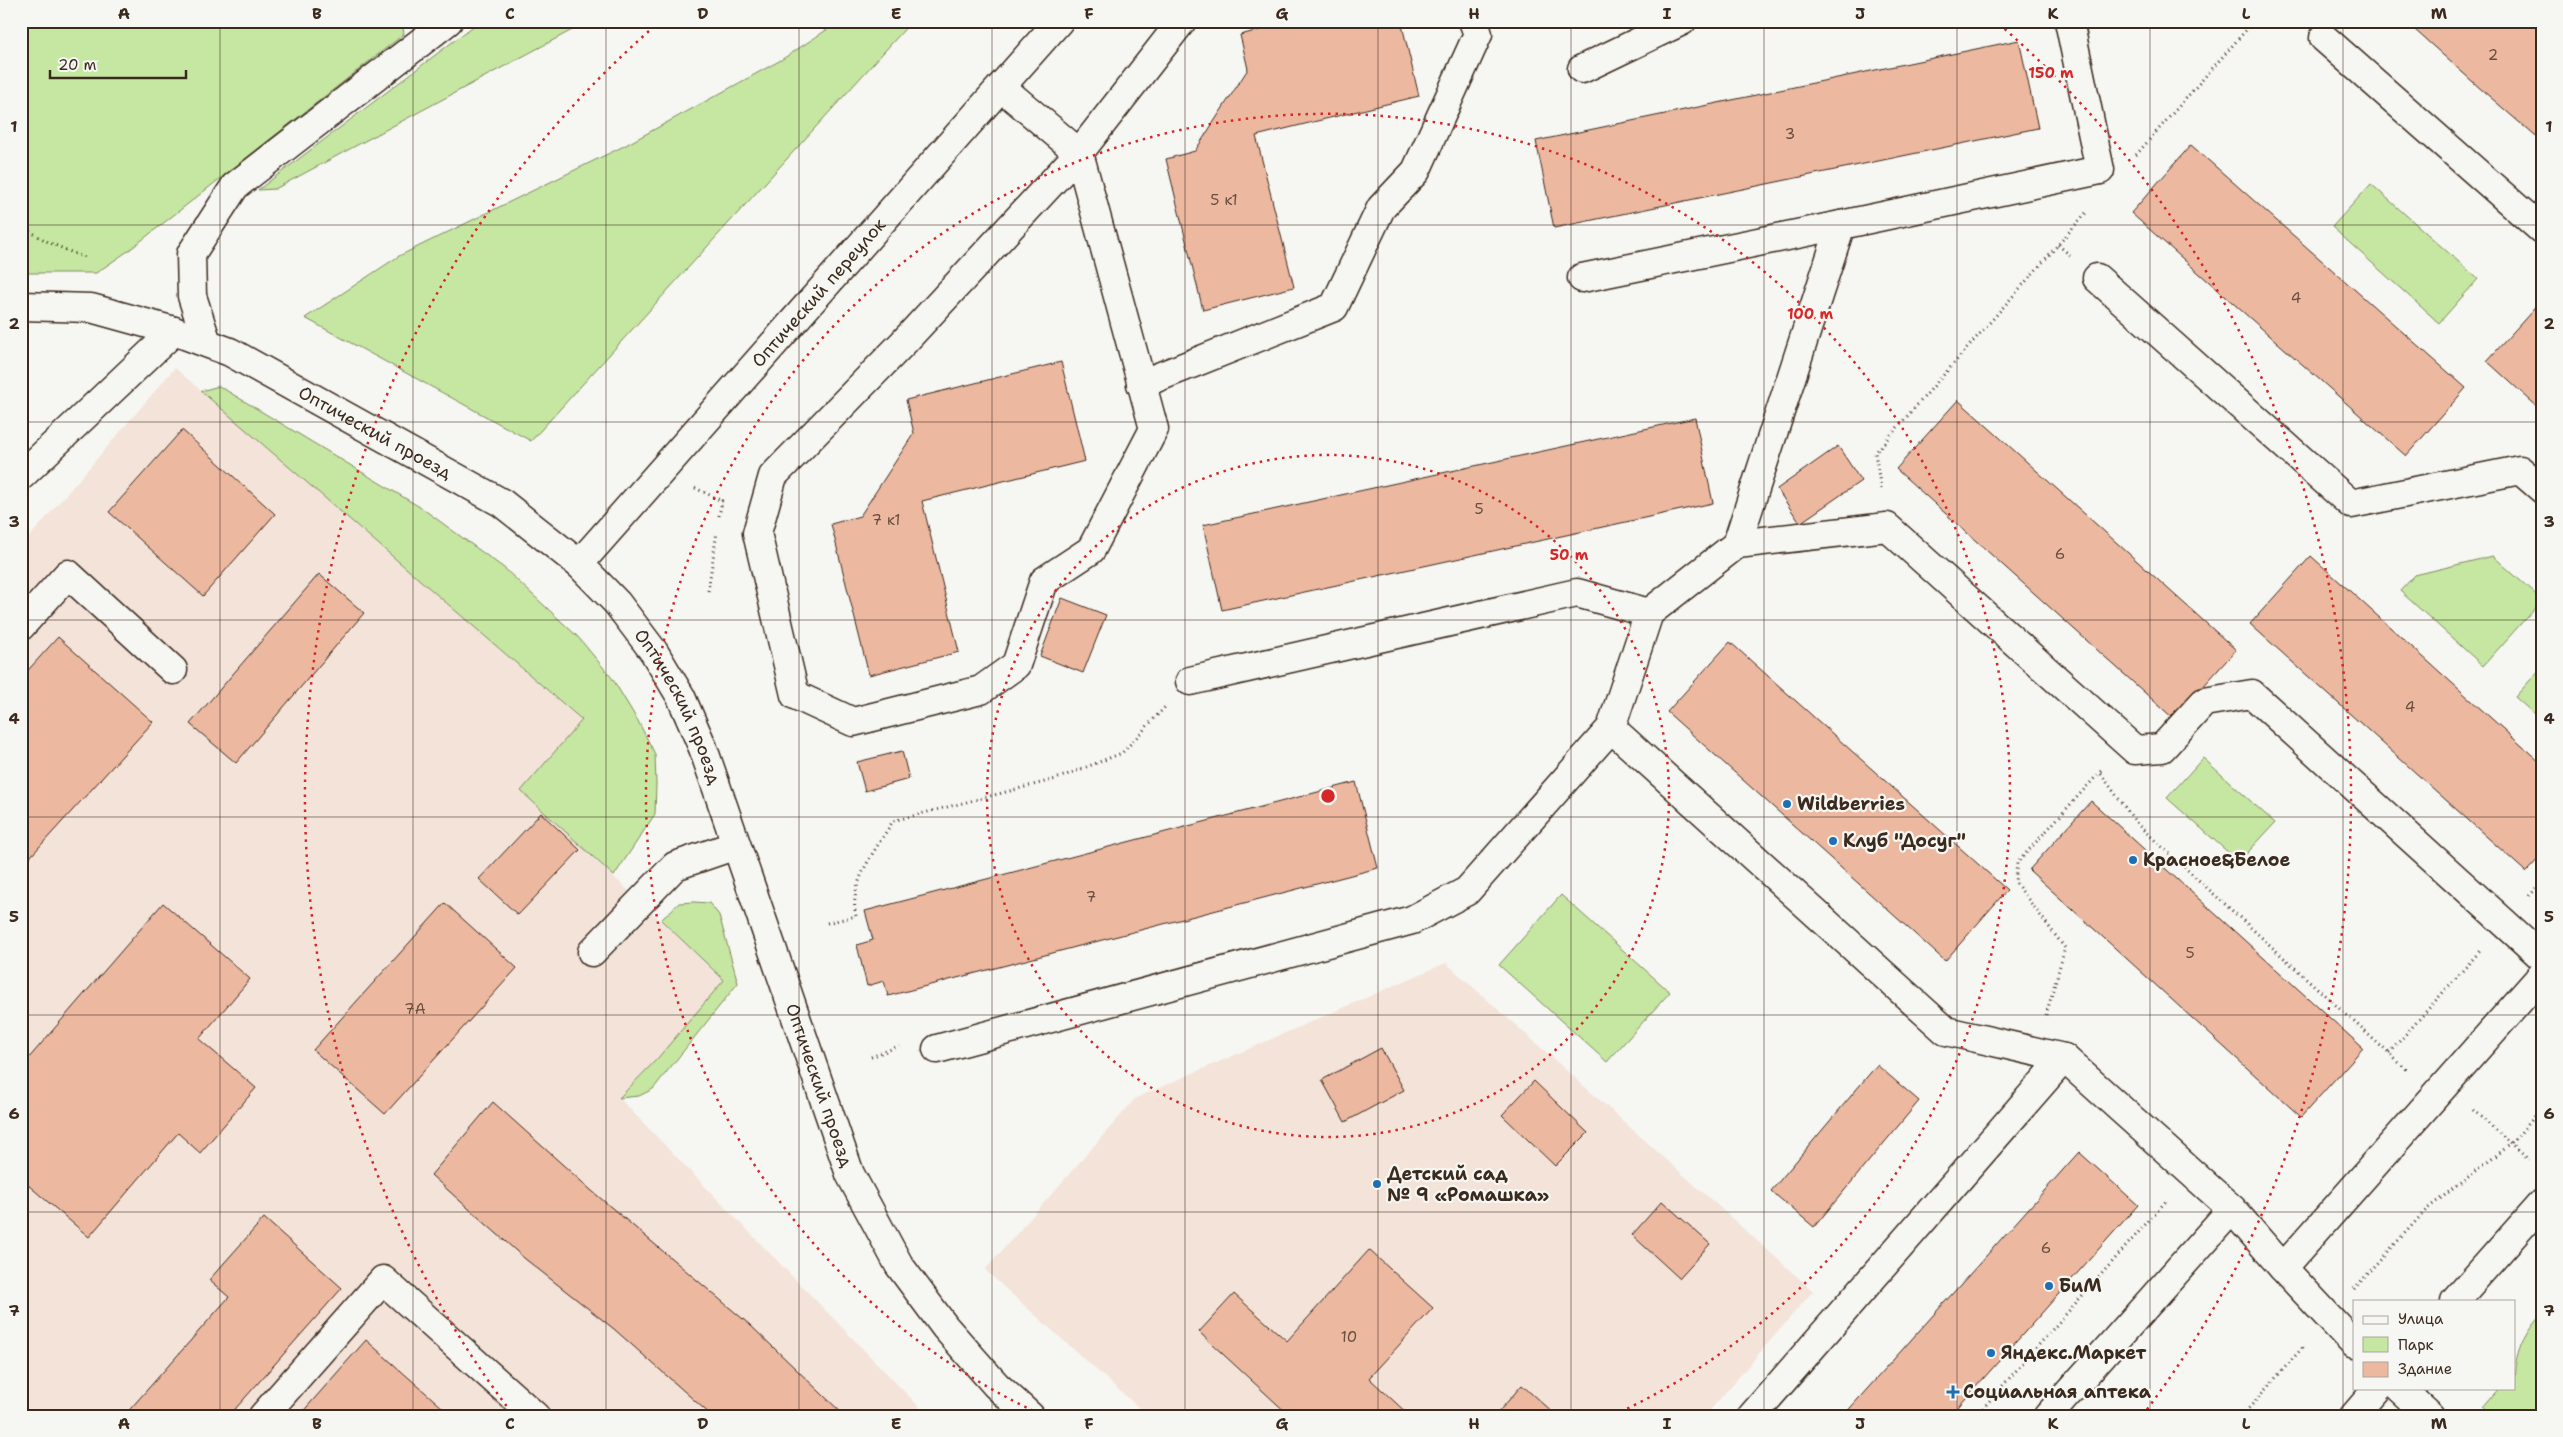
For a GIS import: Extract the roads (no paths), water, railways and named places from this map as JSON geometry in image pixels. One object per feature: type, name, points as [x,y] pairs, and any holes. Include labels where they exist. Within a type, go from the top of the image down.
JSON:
[{"type":"street","name":"Оптический переулок","points":[[579,564],[1059,21]]},
{"type":"street","points":[[1001,87],[1079,153],[1154,429],[1090,550],[1044,582],[1016,665],[981,690],[853,722],[795,695],[757,534],[773,476],[903,343],[1079,153],[1182,21]]},
{"type":"street","points":[[1141,384],[1334,307],[1381,208],[1416,171],[1478,34],[1473,21]]},
{"type":"street","points":[[1582,69],[1682,21]]},
{"type":"street","points":[[1582,278],[2100,170],[2069,21]]},
{"type":"street","points":[[207,343],[192,296],[191,254],[236,186],[446,22]]},
{"type":"street","points":[[2324,38],[2542,230]]},
{"type":"street","points":[[1737,544],[1841,225]]},
{"type":"street","points":[[2097,278],[2351,504],[2520,470],[2542,489]]},
{"type":"street","name":"Оптический проезд","points":[[21,306],[91,308],[174,330],[230,352],[502,503],[579,564],[617,603],[654,652],[681,697],[703,748],[850,1174],[900,1264],[946,1327],[996,1385],[1030,1416]]},
{"type":"street","points":[[21,476],[174,330]]},
{"type":"street","points":[[937,1048],[1412,920],[1467,891],[1611,728],[1649,613],[1737,544],[1887,526],[2135,750],[2162,748],[2204,702],[2252,694],[2542,957]]},
{"type":"street","points":[[21,626],[68,574],[173,670]]},
{"type":"street","points":[[1190,681],[1577,593],[1649,613]]},
{"type":"street","points":[[1611,728],[1946,1031],[2064,1058],[2232,1209],[2283,1268],[2353,1343]]},
{"type":"street","points":[[592,952],[675,866],[736,845]]},
{"type":"street","points":[[2283,1268],[2542,975]]},
{"type":"street","points":[[1752,1416],[2064,1058]]},
{"type":"street","points":[[2456,1300],[2542,1203]]},
{"type":"street","points":[[2048,1416],[2232,1209]]},
{"type":"street","points":[[263,1416],[383,1280],[535,1416]]},
{"type":"street","points":[[2354,1416],[2376,1390]]},
{"type":"street","points":[[2401,1390],[2430,1416]]},
{"type":"place","name":"Wildberries","points":[[1787,804]]},
{"type":"place","name":"Клуб \"Досуг\"","points":[[1833,841]]},
{"type":"place","name":"Красное&Белое","points":[[2133,860]]},
{"type":"place","name":"Детский сад № 9 «Ромашка»","points":[[1377,1184]]},
{"type":"place","name":"БиМ","points":[[2049,1286]]},
{"type":"place","name":"Яндекс.Маркет","points":[[1991,1353]]},
{"type":"place","name":"Социальная аптека","points":[[1953,1392]]}]
